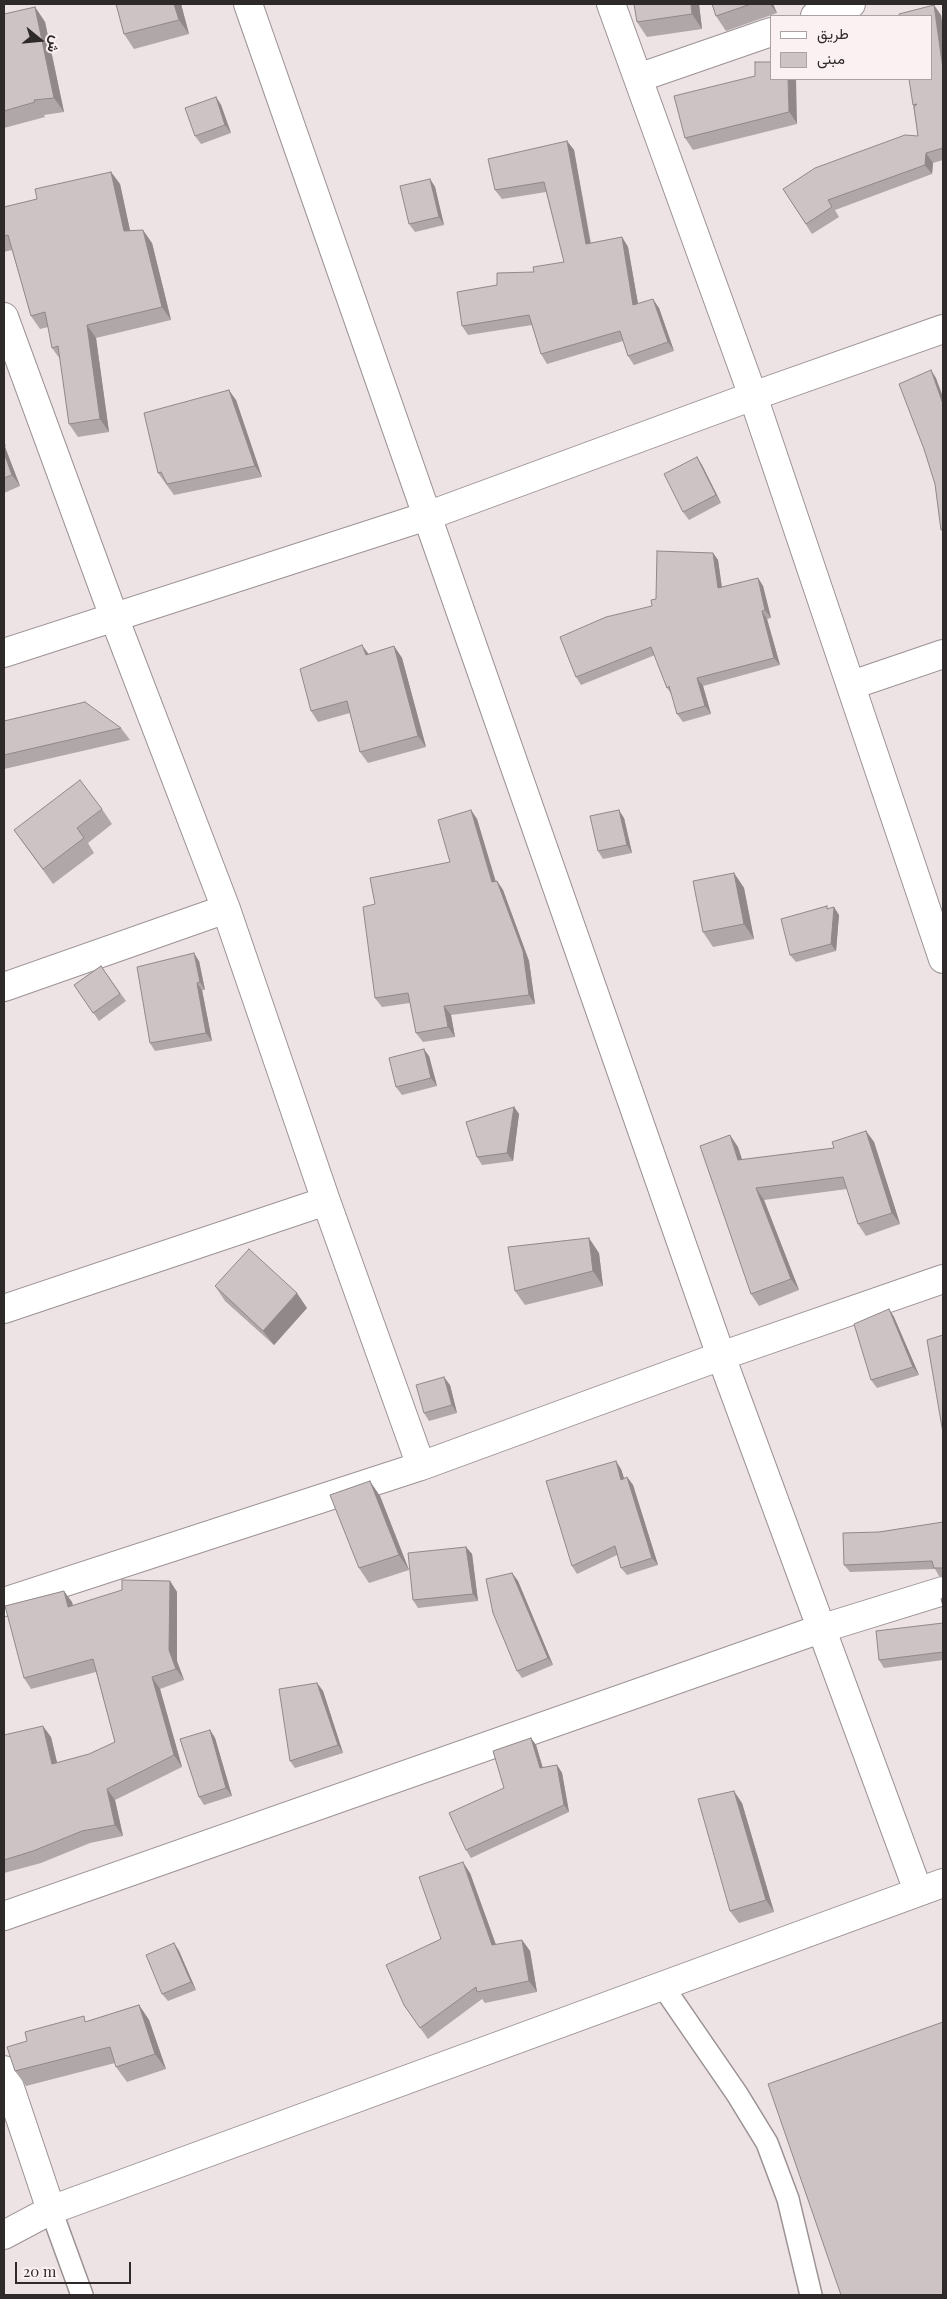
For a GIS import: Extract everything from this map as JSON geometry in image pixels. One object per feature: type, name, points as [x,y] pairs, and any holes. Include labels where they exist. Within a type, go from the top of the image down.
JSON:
[{"type":"street","points":[[248,4],[720,1356],[918,1891]]},
{"type":"street","points":[[611,4],[753,396],[943,959]]},
{"type":"street","points":[[818,15],[851,4]]},
{"type":"street","points":[[638,78],[770,32]]},
{"type":"street","points":[[4,319],[114,617],[226,909],[326,1201],[421,1466]]},
{"type":"street","points":[[4,653],[427,516],[753,396],[943,329]]},
{"type":"street","points":[[852,685],[943,654]]},
{"type":"street","points":[[4,987],[226,909]]},
{"type":"street","points":[[4,1309],[326,1201]]},
{"type":"street","points":[[4,1602],[421,1466],[720,1356],[943,1279]]},
{"type":"street","points":[[4,1916],[820,1630],[943,1591]]},
{"type":"street","points":[[4,2235],[51,2210],[943,1883]]},
{"type":"street","points":[[4,2070],[51,2210]]},
{"type":"lane","points":[[662,1985],[737,2094],[766,2142],[788,2199],[812,2295]]},
{"type":"lane","points":[[51,2210],[82,2295]]},
{"type":"building","points":[[116,4],[174,4],[179,20],[124,34]]},
{"type":"building","points":[[634,4],[691,4],[692,14],[637,22]]},
{"type":"building","points":[[712,4],[751,4],[716,16]]},
{"type":"building","points":[[934,5],[943,69],[943,148],[926,153],[925,165],[828,200],[832,207],[806,224],[783,189],[815,168],[905,135],[918,136],[914,107],[917,104],[913,105],[909,80],[932,80],[932,15],[899,14]]},
{"type":"building","points":[[35,7],[54,98],[34,100],[35,102],[4,111],[4,14]]},
{"type":"building","points":[[755,62],[770,62],[770,80],[788,80],[789,112],[685,138],[674,96],[755,76]]},
{"type":"building","points":[[216,97],[225,125],[195,136],[185,108]]},
{"type":"building","points":[[567,141],[586,244],[622,237],[633,305],[653,299],[668,342],[628,356],[620,331],[541,354],[529,315],[462,326],[457,292],[497,285],[497,273],[534,272],[533,267],[564,262],[544,182],[495,190],[488,159]]},
{"type":"building","points":[[111,172],[124,231],[143,230],[162,307],[87,325],[100,419],[69,424],[58,346],[52,348],[45,312],[31,316],[8,235],[4,236],[4,207],[37,199],[35,189]]},
{"type":"building","points":[[430,179],[439,217],[409,224],[400,186]]},
{"type":"building","points":[[931,370],[943,404],[943,530],[941,530],[935,484],[924,449],[899,384]]},
{"type":"building","points":[[229,390],[255,466],[167,484],[161,472],[158,473],[144,413]]},
{"type":"building","points":[[4,453],[12,475],[4,478]]},
{"type":"building","points":[[697,457],[716,495],[683,512],[664,474]]},
{"type":"building","points":[[657,551],[713,553],[718,588],[758,578],[765,610],[762,611],[774,658],[697,678],[705,706],[677,714],[669,686],[667,688],[651,647],[576,677],[560,637],[606,617],[652,606],[651,600],[656,599]]},
{"type":"building","points":[[362,645],[366,655],[394,646],[418,736],[360,752],[347,701],[311,711],[300,669]]},
{"type":"building","points":[[85,702],[121,728],[4,755],[4,721]]},
{"type":"building","points":[[80,780],[102,809],[77,828],[84,838],[43,869],[14,830]]},
{"type":"building","points":[[471,810],[492,882],[497,881],[523,951],[529,995],[444,1006],[448,1027],[416,1033],[408,993],[375,998],[363,907],[375,904],[370,878],[450,862],[438,820]]},
{"type":"building","points":[[619,810],[627,845],[598,851],[590,816]]},
{"type":"building","points":[[734,873],[744,924],[703,932],[693,881]]},
{"type":"building","points":[[827,906],[827,909],[834,907],[831,944],[790,955],[781,919]]},
{"type":"building","points":[[194,953],[200,982],[197,983],[206,1033],[150,1043],[137,967]]},
{"type":"building","points":[[101,966],[120,994],[93,1013],[74,985]]},
{"type":"building","points":[[424,1049],[431,1078],[396,1087],[389,1058]]},
{"type":"building","points":[[514,1107],[507,1153],[477,1157],[466,1122]]},
{"type":"building","points":[[866,1131],[892,1213],[858,1224],[843,1177],[756,1188],[791,1279],[751,1294],[700,1146],[730,1135],[738,1160],[834,1148],[832,1142]]},
{"type":"building","points":[[589,1238],[593,1271],[515,1291],[508,1247]]},
{"type":"building","points":[[249,1249],[297,1293],[263,1331],[215,1286]]},
{"type":"building","points":[[889,1309],[913,1367],[871,1380],[854,1324]]},
{"type":"building","points":[[943,1335],[943,1433],[927,1340]]},
{"type":"building","points":[[444,1377],[452,1405],[424,1413],[416,1385]]},
{"type":"building","points":[[616,1461],[621,1480],[627,1477],[652,1558],[621,1568],[615,1546],[572,1566],[546,1481]]},
{"type":"building","points":[[370,1481],[399,1555],[359,1568],[330,1495]]},
{"type":"building","points":[[943,1522],[943,1569],[934,1568],[932,1561],[844,1565],[843,1533],[879,1532]]},
{"type":"building","points":[[466,1547],[473,1594],[413,1600],[408,1553]]},
{"type":"building","points":[[512,1573],[548,1658],[517,1671],[493,1613],[486,1579]]},
{"type":"building","points":[[122,1580],[170,1581],[169,1650],[176,1669],[152,1677],[174,1755],[107,1789],[115,1825],[82,1831],[33,1851],[4,1860],[4,1735],[43,1726],[52,1764],[89,1754],[115,1742],[93,1659],[24,1678],[5,1606],[64,1591],[68,1607],[122,1590]]},
{"type":"building","points":[[943,1623],[943,1652],[879,1660],[876,1631]]},
{"type":"building","points":[[317,1683],[338,1745],[290,1761],[279,1689]]},
{"type":"building","points":[[210,1730],[226,1788],[199,1797],[180,1739]]},
{"type":"building","points":[[531,1738],[540,1768],[557,1765],[564,1805],[466,1850],[449,1813],[504,1788],[493,1751]]},
{"type":"building","points":[[734,1791],[766,1900],[730,1911],[698,1799]]},
{"type":"building","points":[[463,1862],[492,1945],[522,1940],[529,1981],[477,1992],[476,1987],[420,2028],[404,2005],[386,1965],[441,1939],[419,1877]]},
{"type":"building","points":[[174,1943],[191,1982],[162,1994],[146,1955]]},
{"type":"building","points":[[139,2005],[155,2054],[116,2067],[110,2047],[15,2071],[7,2047],[27,2041],[25,2032],[84,2016],[85,2022]]},
{"type":"building","points":[[943,2022],[943,2295],[841,2295],[768,2084]]}]
